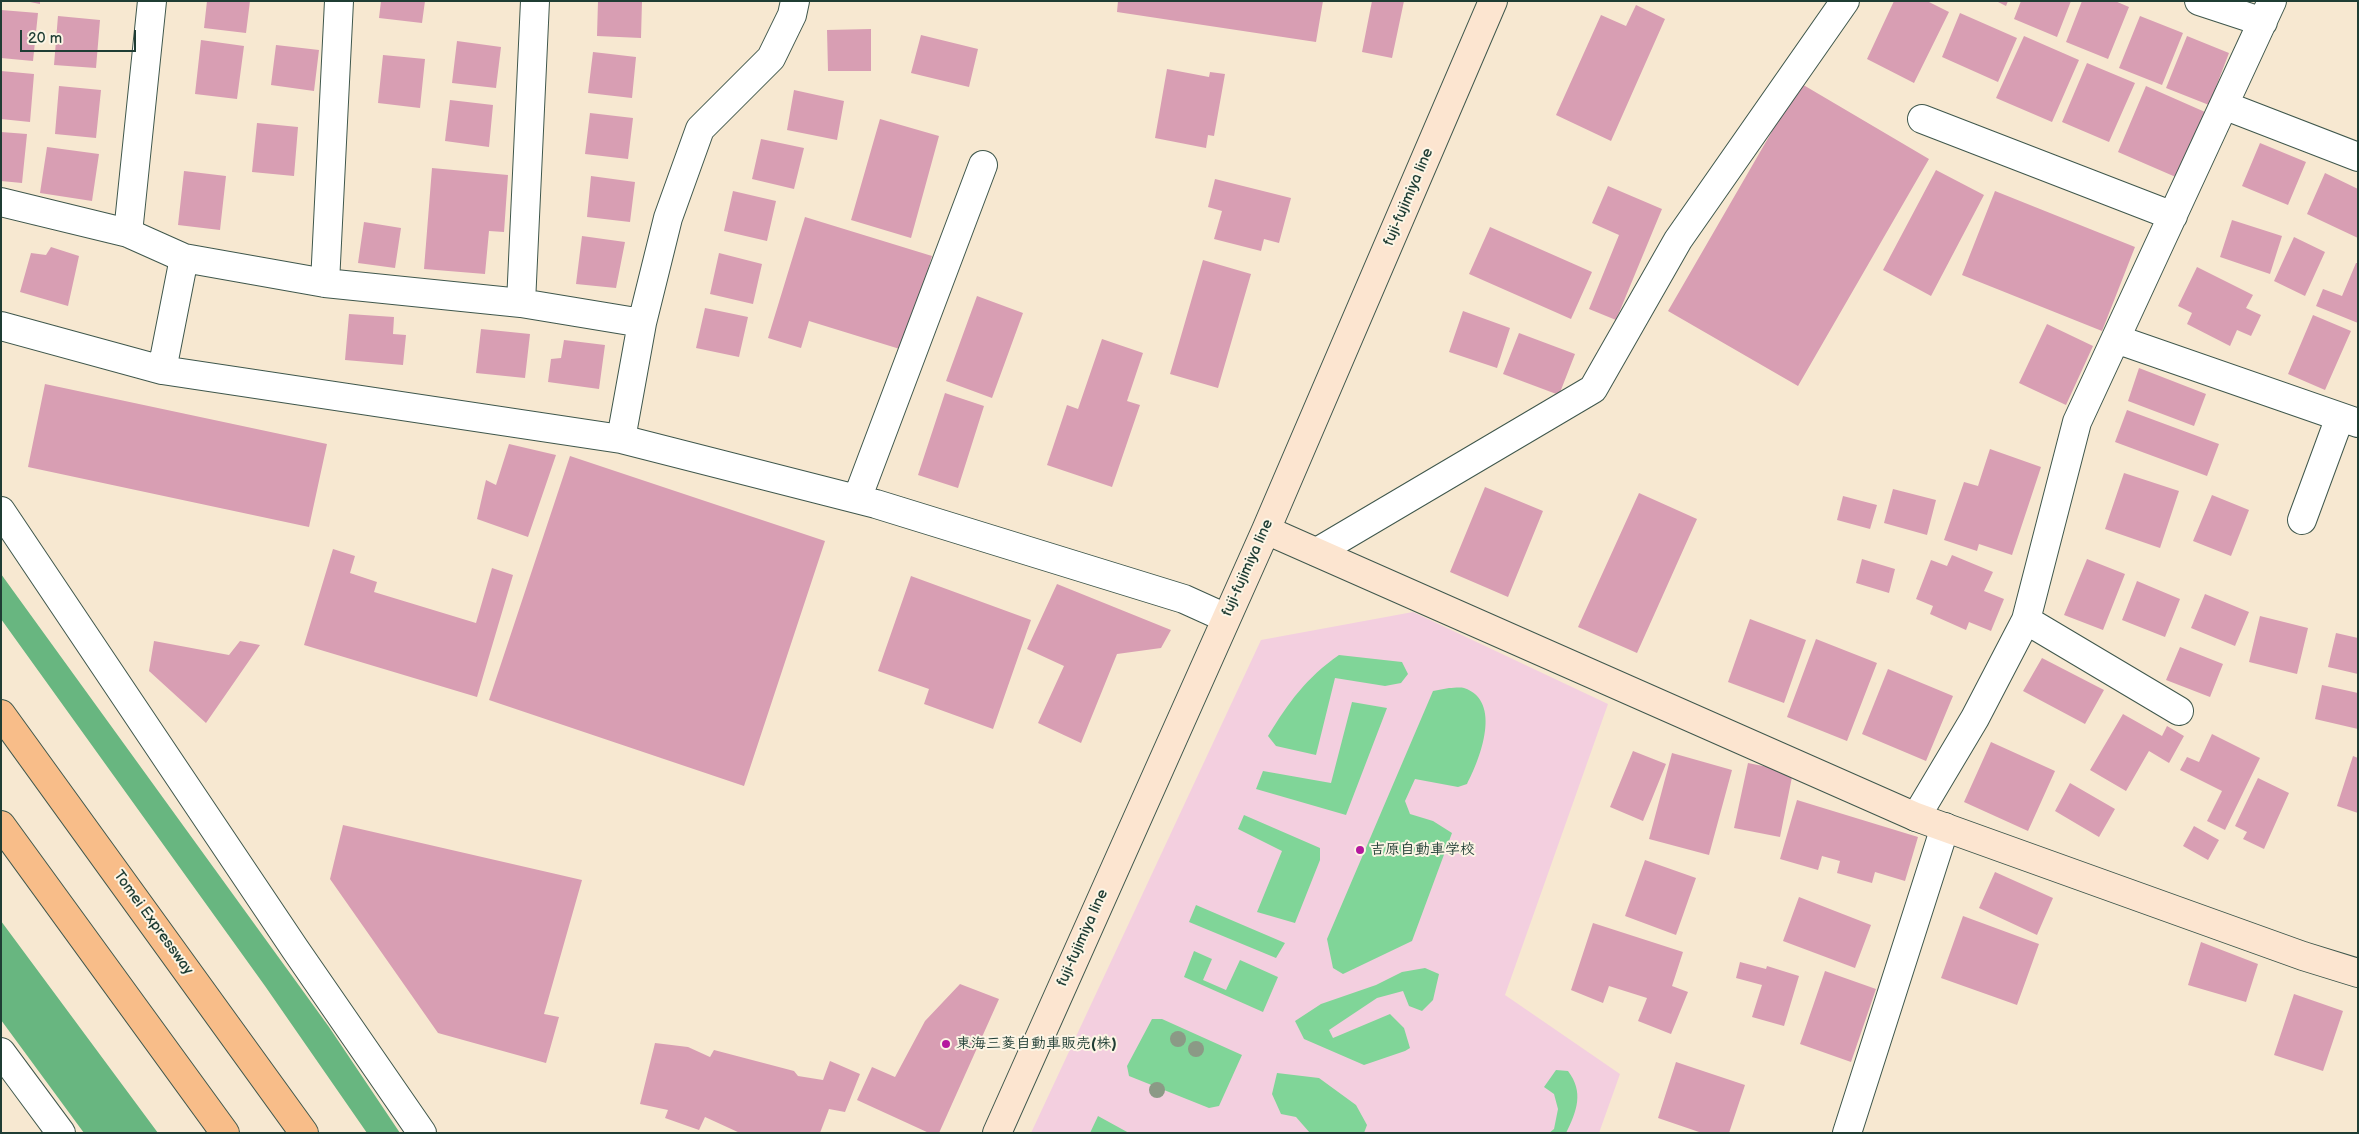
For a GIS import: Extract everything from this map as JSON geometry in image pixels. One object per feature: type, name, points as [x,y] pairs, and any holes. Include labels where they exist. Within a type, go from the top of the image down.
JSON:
[{"type":"highway","name":"Tomei Expressway","points":[[1,714],[304,1133]]},
{"type":"highway","points":[[1,825],[225,1133]]},
{"type":"main road","name":"fuji-fujimiya line","points":[[997,1133],[1266,530],[1492,1]]},
{"type":"main road","points":[[1266,530],[1916,817],[2294,953],[2358,972]]},
{"type":"street","points":[[128,233],[152,1]]},
{"type":"street","points":[[325,283],[339,1]]},
{"type":"street","points":[[521,303],[535,1]]},
{"type":"street","points":[[621,439],[642,323],[668,218],[700,129],[771,58],[792,16],[795,1]]},
{"type":"street","points":[[1317,552],[1593,389],[1678,240],[1845,1]]},
{"type":"street","points":[[1916,817],[1975,718],[2026,620],[2077,422],[2226,106],[2268,12],[2199,1]]},
{"type":"street","points":[[2226,106],[2358,157]]},
{"type":"street","points":[[1922,119],[2173,216]]},
{"type":"street","points":[[857,499],[983,165]]},
{"type":"street","points":[[1,202],[128,233],[184,258],[325,283],[521,303],[642,323]]},
{"type":"street","points":[[162,370],[184,258]]},
{"type":"street","points":[[1,326],[162,370],[621,439],[857,499],[1184,600],[1226,618]]},
{"type":"street","points":[[2116,339],[2349,420],[2302,520]]},
{"type":"street","points":[[1,511],[290,941],[422,1133]]},
{"type":"street","points":[[2026,620],[2179,711]]},
{"type":"street","points":[[1848,1133],[1945,827]]},
{"type":"street","points":[[1,1052],[61,1133]]},
{"type":"shaded area","name":"吉原自動車学校","points":[[1413,612],[1608,704],[1505,995],[1620,1074],[1599,1133],[1031,1133],[1261,640]]},
{"type":"green space","points":[[1,574],[329,1027],[400,1133],[367,1133],[265,986],[1,619]]},
{"type":"green space","points":[[1339,655],[1402,662],[1408,674],[1401,683],[1385,686],[1335,678],[1316,755],[1276,746],[1268,736],[1283,712],[1299,691]]},
{"type":"green space","points":[[1464,688],[1476,695],[1483,705],[1486,717],[1485,731],[1478,760],[1467,784],[1458,787],[1415,779],[1405,801],[1410,814],[1433,821],[1452,833],[1412,941],[1343,974],[1333,968],[1327,939],[1433,691]]},
{"type":"green space","points":[[1352,702],[1387,708],[1346,815],[1256,789],[1263,771],[1331,783]]},
{"type":"green space","points":[[1244,815],[1320,848],[1320,860],[1295,923],[1257,912],[1282,851],[1238,829]]},
{"type":"green space","points":[[1196,905],[1285,943],[1276,958],[1189,922]]},
{"type":"green space","points":[[1,921],[158,1133],[84,1133],[1,1020]]},
{"type":"green space","points":[[1194,951],[1212,959],[1203,980],[1226,990],[1240,960],[1278,977],[1263,1012],[1184,977]]},
{"type":"green space","points":[[1425,968],[1439,974],[1433,1000],[1422,1011],[1409,1006],[1403,991],[1377,998],[1329,1030],[1333,1038],[1390,1014],[1404,1028],[1410,1048],[1405,1051],[1364,1065],[1304,1039],[1295,1021],[1321,1004],[1376,985],[1402,972]]},
{"type":"green space","points":[[1152,1019],[1162,1019],[1242,1055],[1219,1106],[1209,1108],[1129,1076],[1127,1066]]},
{"type":"green space","points":[[1556,1070],[1568,1071],[1576,1086],[1576,1109],[1566,1133],[1549,1133],[1554,1129],[1558,1109],[1554,1094],[1544,1087]]},
{"type":"green space","points":[[1277,1073],[1319,1078],[1356,1105],[1367,1125],[1364,1133],[1310,1133],[1296,1117],[1281,1114],[1272,1094]]},
{"type":"green space","points":[[1098,1116],[1129,1133],[1090,1133]]},
{"type":"building","points":[[25,1],[40,1],[40,4]]},
{"type":"building","points":[[207,1],[250,1],[246,33],[204,28]]},
{"type":"building","points":[[381,1],[425,1],[422,23],[379,18]]},
{"type":"building","points":[[598,1],[642,1],[641,38],[597,36]]},
{"type":"building","points":[[1118,1],[1323,1],[1316,42],[1117,12]]},
{"type":"building","points":[[1372,1],[1404,1],[1392,58],[1362,52]]},
{"type":"building","points":[[1894,1],[1927,1],[1949,12],[1914,83],[1867,59]]},
{"type":"building","points":[[1996,1],[2008,1],[2006,6]]},
{"type":"building","points":[[2021,1],[2071,1],[2057,37],[2014,19]]},
{"type":"building","points":[[2082,1],[2115,1],[2129,7],[2108,59],[2066,42]]},
{"type":"building","points":[[1636,5],[1665,19],[1611,141],[1556,115],[1601,15],[1626,26]]},
{"type":"building","points":[[1,10],[38,13],[33,61],[1,58]]},
{"type":"building","points":[[1960,13],[2017,38],[1998,82],[1942,57]]},
{"type":"building","points":[[58,16],[100,20],[96,68],[54,65]]},
{"type":"building","points":[[2140,16],[2183,33],[2162,85],[2119,68]]},
{"type":"building","points":[[871,29],[871,71],[828,71],[827,30]]},
{"type":"building","points":[[921,35],[978,49],[969,87],[911,73]]},
{"type":"building","points":[[2024,36],[2079,60],[2052,122],[1996,98]]},
{"type":"building","points":[[2187,36],[2229,53],[2209,105],[2166,88]]},
{"type":"building","points":[[201,40],[244,46],[237,99],[195,94]]},
{"type":"building","points":[[457,41],[501,47],[496,88],[452,83]]},
{"type":"building","points":[[276,45],[319,50],[314,91],[271,85]]},
{"type":"building","points":[[593,52],[636,57],[632,98],[588,93]]},
{"type":"building","points":[[383,55],[425,59],[420,108],[378,103]]},
{"type":"building","points":[[2087,63],[2135,83],[2109,142],[2062,122]]},
{"type":"building","points":[[1167,69],[1209,77],[1210,72],[1225,74],[1214,136],[1208,135],[1206,148],[1155,138]]},
{"type":"building","points":[[1,71],[34,74],[30,122],[1,119]]},
{"type":"building","points":[[1800,83],[1929,159],[1798,386],[1668,311]]},
{"type":"building","points":[[59,86],[101,90],[96,138],[55,134]]},
{"type":"building","points":[[2146,86],[2205,112],[2178,178],[2118,152]]},
{"type":"building","points":[[794,90],[844,101],[837,140],[787,130]]},
{"type":"building","points":[[450,100],[493,105],[489,147],[445,141]]},
{"type":"building","points":[[590,113],[633,118],[628,159],[585,154]]},
{"type":"building","points":[[880,119],[939,136],[911,238],[851,220]]},
{"type":"building","points":[[257,123],[298,127],[294,176],[252,172]]},
{"type":"building","points":[[1,132],[27,134],[22,183],[1,181]]},
{"type":"building","points":[[761,139],[804,148],[794,189],[752,179]]},
{"type":"building","points":[[2260,143],[2306,162],[2288,205],[2242,186]]},
{"type":"building","points":[[47,147],[99,154],[92,201],[40,193]]},
{"type":"building","points":[[432,168],[508,175],[504,232],[489,231],[485,274],[424,269]]},
{"type":"building","points":[[1936,170],[1984,195],[1931,296],[1883,270]]},
{"type":"building","points":[[184,171],[226,176],[220,230],[178,225]]},
{"type":"building","points":[[2325,173],[2358,189],[2358,238],[2307,214]]},
{"type":"building","points":[[591,176],[635,182],[630,222],[587,217]]},
{"type":"building","points":[[1215,179],[1291,198],[1279,243],[1264,239],[1261,251],[1214,239],[1222,211],[1208,207]]},
{"type":"building","points":[[1608,186],[1662,209],[1616,320],[1589,309],[1619,235],[1592,223]]},
{"type":"building","points":[[733,191],[776,201],[767,241],[724,231]]},
{"type":"building","points":[[1995,191],[2135,247],[2102,331],[1962,275]]},
{"type":"building","points":[[805,217],[932,256],[903,350],[809,321],[801,348],[768,338]]},
{"type":"building","points":[[2232,220],[2282,236],[2270,274],[2220,257]]},
{"type":"building","points":[[364,222],[401,228],[395,268],[358,263]]},
{"type":"building","points":[[1490,227],[1592,272],[1571,319],[1469,274]]},
{"type":"building","points":[[582,236],[625,242],[616,288],[576,284]]},
{"type":"building","points":[[2294,237],[2325,252],[2305,296],[2274,281]]},
{"type":"building","points":[[51,247],[79,256],[68,306],[20,292],[31,253],[46,255]]},
{"type":"building","points":[[719,253],[762,264],[753,304],[710,294]]},
{"type":"building","points":[[1203,260],[1251,274],[1218,388],[1170,374]]},
{"type":"building","points":[[2356,263],[2358,263],[2358,323],[2316,306],[2323,289],[2342,296]]},
{"type":"building","points":[[2197,267],[2253,295],[2246,308],[2261,315],[2251,336],[2237,330],[2230,346],[2187,324],[2192,313],[2178,306]]},
{"type":"building","points":[[977,296],[1023,313],[992,398],[946,381]]},
{"type":"building","points":[[705,308],[748,317],[739,357],[696,348]]},
{"type":"building","points":[[1463,311],[1510,328],[1497,368],[1449,352]]},
{"type":"building","points":[[349,314],[394,317],[393,334],[406,335],[403,365],[345,360]]},
{"type":"building","points":[[2313,315],[2351,331],[2325,390],[2288,374]]},
{"type":"building","points":[[2047,324],[2093,346],[2066,405],[2019,383]]},
{"type":"building","points":[[481,329],[530,334],[525,378],[476,373]]},
{"type":"building","points":[[1519,333],[1575,354],[1559,395],[1503,374]]},
{"type":"building","points":[[1102,339],[1143,353],[1127,401],[1140,405],[1112,487],[1047,465],[1067,405],[1078,409]]},
{"type":"building","points":[[564,340],[605,345],[599,389],[548,382],[551,359],[561,358]]},
{"type":"building","points":[[2139,368],[2206,394],[2194,426],[2128,401]]},
{"type":"building","points":[[45,384],[327,444],[309,527],[28,467]]},
{"type":"building","points":[[945,393],[984,406],[958,488],[918,475]]},
{"type":"building","points":[[2127,410],[2219,444],[2207,476],[2115,442]]},
{"type":"building","points":[[509,444],[556,455],[528,537],[477,519],[486,480],[496,485]]},
{"type":"building","points":[[1990,449],[2041,467],[2012,555],[1979,544],[1977,551],[1944,540],[1964,482],[1978,486]]},
{"type":"building","points":[[570,456],[825,541],[744,786],[489,700]]},
{"type":"building","points":[[2124,473],[2179,491],[2160,548],[2105,529]]},
{"type":"building","points":[[1485,487],[1543,511],[1508,597],[1450,572]]},
{"type":"building","points":[[1893,489],[1936,500],[1927,535],[1884,523]]},
{"type":"building","points":[[1639,493],[1697,519],[1637,653],[1578,627]]},
{"type":"building","points":[[2212,495],[2249,510],[2231,556],[2193,541]]},
{"type":"building","points":[[1843,496],[1877,505],[1870,529],[1837,520]]},
{"type":"building","points":[[333,549],[355,556],[350,573],[377,582],[374,592],[476,623],[492,568],[513,575],[477,697],[304,645]]},
{"type":"building","points":[[1952,555],[1993,572],[1984,591],[2004,599],[1991,631],[1969,622],[1966,630],[1930,614],[1933,606],[1916,599],[1931,560],[1947,566]]},
{"type":"building","points":[[1862,559],[1895,569],[1889,593],[1856,583]]},
{"type":"building","points":[[2087,559],[2125,574],[2103,630],[2064,615]]},
{"type":"building","points":[[911,576],[1031,620],[993,729],[924,704],[929,689],[878,671]]},
{"type":"building","points":[[2137,581],[2180,599],[2165,637],[2122,620]]},
{"type":"building","points":[[1057,584],[1171,630],[1161,648],[1117,654],[1081,743],[1038,723],[1064,666],[1027,649]]},
{"type":"building","points":[[2205,594],[2249,612],[2235,646],[2191,628]]},
{"type":"building","points":[[2260,616],[2308,628],[2297,674],[2249,662]]},
{"type":"building","points":[[1750,619],[1806,640],[1784,703],[1728,682]]},
{"type":"building","points":[[2336,633],[2358,638],[2358,674],[2328,667]]},
{"type":"building","points":[[1816,639],[1877,663],[1847,741],[1787,717]]},
{"type":"building","points":[[154,641],[229,655],[240,641],[260,645],[206,723],[149,671]]},
{"type":"building","points":[[2180,647],[2223,664],[2210,697],[2166,680]]},
{"type":"building","points":[[2042,658],[2104,690],[2085,724],[2023,691]]},
{"type":"building","points":[[1888,669],[1953,696],[1926,761],[1862,734]]},
{"type":"building","points":[[2322,685],[2358,693],[2358,729],[2315,719]]},
{"type":"building","points":[[2123,714],[2162,736],[2167,726],[2184,736],[2169,763],[2149,751],[2126,791],[2090,770]]},
{"type":"building","points":[[2212,734],[2260,758],[2225,830],[2207,821],[2222,791],[2180,770],[2187,757],[2199,762]]},
{"type":"building","points":[[1991,742],[2055,771],[2028,831],[1964,802]]},
{"type":"building","points":[[1633,751],[1666,764],[1643,821],[1610,807]]},
{"type":"building","points":[[1672,753],[1732,770],[1709,855],[1649,839]]},
{"type":"building","points":[[2353,756],[2358,758],[2358,813],[2337,806]]},
{"type":"building","points":[[1748,763],[1793,772],[1780,837],[1734,828]]},
{"type":"building","points":[[2258,778],[2289,793],[2264,849],[2243,839],[2247,832],[2235,826]]},
{"type":"building","points":[[2070,783],[2115,809],[2099,837],[2055,811]]},
{"type":"building","points":[[1797,800],[1918,837],[1905,881],[1875,872],[1872,883],[1837,873],[1840,861],[1822,856],[1818,870],[1780,859]]},
{"type":"building","points":[[343,825],[582,880],[544,1014],[559,1017],[546,1063],[438,1033],[330,879]]},
{"type":"building","points":[[2194,826],[2219,840],[2208,860],[2183,846]]},
{"type":"building","points":[[1645,860],[1696,878],[1676,935],[1625,916]]},
{"type":"building","points":[[1995,872],[2053,898],[2037,935],[1979,908]]},
{"type":"building","points":[[1799,897],[1871,925],[1855,968],[1783,941]]},
{"type":"building","points":[[1963,916],[2039,944],[2017,1005],[1941,978]]},
{"type":"building","points":[[1593,923],[1683,952],[1672,986],[1688,992],[1671,1034],[1638,1021],[1647,998],[1609,986],[1603,1003],[1571,990]]},
{"type":"building","points":[[2201,942],[2258,964],[2246,1002],[2188,985]]},
{"type":"building","points":[[1740,962],[1766,969],[1767,966],[1799,976],[1784,1026],[1752,1017],[1762,985],[1736,978]]},
{"type":"building","points":[[1825,971],[1876,989],[1851,1062],[1800,1044]]},
{"type":"building","name":"東海三菱自動車販売(株)","points":[[960,984],[999,999],[939,1133],[929,1133],[857,1100],[872,1067],[895,1077],[925,1021]]},
{"type":"building","points":[[2294,994],[2343,1011],[2323,1071],[2274,1055]]},
{"type":"building","points":[[655,1043],[688,1047],[710,1057],[714,1050],[794,1071],[798,1076],[823,1080],[830,1061],[860,1074],[845,1112],[829,1109],[820,1133],[740,1133],[705,1117],[699,1130],[665,1118],[668,1110],[640,1104]]},
{"type":"building","points":[[1676,1062],[1745,1085],[1729,1133],[1702,1133],[1658,1118]]},
{"type":"place","name":"吉原自動車学校","points":[[1360,850]]},
{"type":"place","name":"東海三菱自動車販売(株)","points":[[946,1044]]}]
